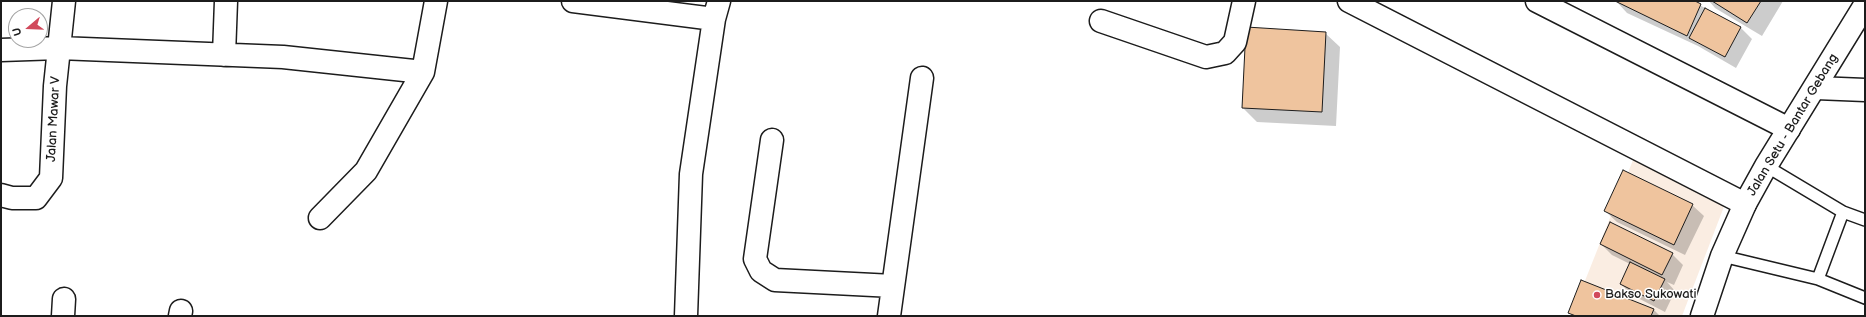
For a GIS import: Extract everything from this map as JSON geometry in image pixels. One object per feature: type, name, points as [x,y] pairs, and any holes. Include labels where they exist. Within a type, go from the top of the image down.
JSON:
[{"type":"street","name":"Jalan Mawar V","points":[[1,195],[12,198],[36,198],[52,178],[55,86],[64,1]]},
{"type":"street","points":[[224,55],[226,1]]},
{"type":"street","points":[[320,218],[366,171],[423,72],[436,1]]},
{"type":"street","points":[[1101,21],[1206,57],[1224,53],[1235,42],[1244,1]]},
{"type":"street","points":[[1350,1],[1745,204]]},
{"type":"street","points":[[1537,1],[1789,129]]},
{"type":"street","points":[[586,2],[717,10],[691,174],[686,316]]},
{"type":"street","name":"Jalan Setu - Bantar Gebang","points":[[1702,316],[1722,256],[1745,204],[1766,166],[1816,88],[1865,5]]},
{"type":"street","points":[[1,50],[59,48],[283,57],[423,72]]},
{"type":"street","points":[[889,316],[922,78]]},
{"type":"street","points":[[1816,88],[1865,90]]},
{"type":"street","points":[[772,140],[756,259],[761,271],[775,280],[893,286]]},
{"type":"lane","points":[[1766,166],[1844,212],[1865,220]]},
{"type":"lane","points":[[1818,279],[1844,212]]},
{"type":"lane","points":[[1722,256],[1818,279],[1865,298]]},
{"type":"shaded area","points":[[1633,160],[1725,204],[1682,316],[1571,316]]},
{"type":"building","points":[[1615,1],[1695,1],[1701,4],[1687,36]]},
{"type":"building","points":[[1712,1],[1761,1],[1747,23]]},
{"type":"building","points":[[1705,8],[1741,27],[1725,57],[1689,38]]},
{"type":"building","points":[[1246,27],[1326,32],[1322,112],[1242,108]]},
{"type":"building","points":[[1623,170],[1693,204],[1674,245],[1604,211]]},
{"type":"building","points":[[1610,222],[1673,253],[1662,275],[1600,244]]},
{"type":"building","points":[[1630,262],[1665,279],[1654,301],[1620,284]]},
{"type":"building","name":"Bakso Sukowati","points":[[1581,280],[1654,309],[1651,316],[1576,316],[1568,313]]},
{"type":"place","name":"Bakso Sukowati","points":[[1597,295]]}]
